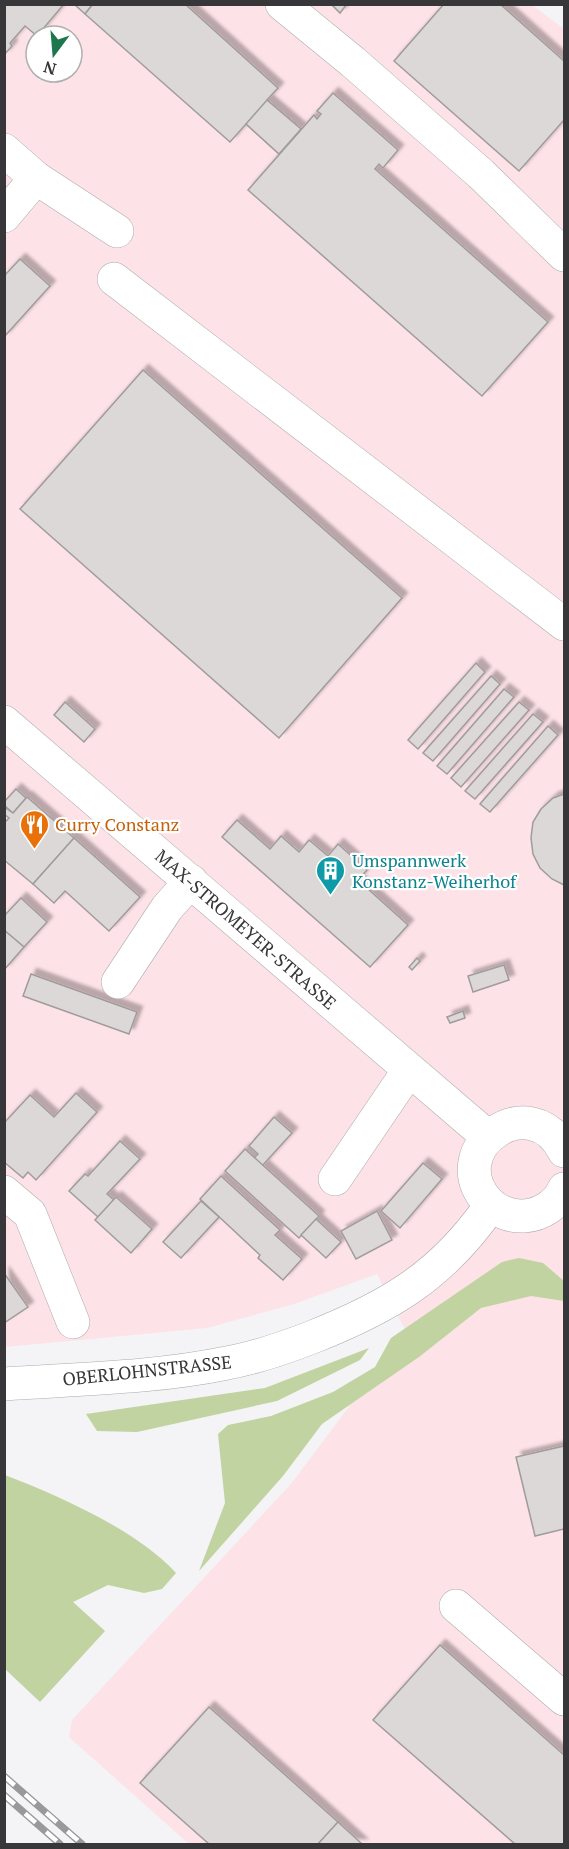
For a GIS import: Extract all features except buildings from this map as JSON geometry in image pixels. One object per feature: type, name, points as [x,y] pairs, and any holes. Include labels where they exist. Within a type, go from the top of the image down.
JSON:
[{"type":"street","points":[[282,4],[481,174],[564,255]]},
{"type":"street","points":[[4,150],[36,178],[117,231]]},
{"type":"street","points":[[4,216],[36,178]]},
{"type":"street","points":[[114,279],[564,624]]},
{"type":"street","name":"MAX-STROMEYER-STRASSE","points":[[8,733],[191,881],[488,1137]]},
{"type":"street","points":[[118,982],[167,908],[191,881]]},
{"type":"street","points":[[335,1179],[409,1070]]},
{"type":"street","points":[[562,1200],[540,1213],[524,1217],[506,1214],[491,1205],[483,1196],[477,1184],[475,1172],[480,1147],[499,1128],[511,1124],[525,1122],[538,1125],[563,1143]]},
{"type":"street","points":[[4,1192],[30,1214],[74,1322]]},
{"type":"street","name":"OBERLOHNSTRASSE","points":[[4,1384],[104,1378],[228,1363],[285,1347],[345,1324],[395,1299],[437,1268],[476,1228],[491,1205]]},
{"type":"street","points":[[456,1606],[564,1699]]},
{"type":"shaded area","points":[[5,5],[532,5],[564,29],[564,1844],[189,1844],[69,1737],[72,1720],[291,1484],[351,1404],[419,1357],[377,1274],[294,1304],[207,1328],[5,1347]]},
{"type":"green space","points":[[519,1258],[543,1263],[564,1281],[564,1301],[531,1296],[481,1308],[419,1357],[322,1424],[283,1476],[199,1571],[225,1503],[218,1434],[228,1425],[271,1416],[333,1392],[375,1367],[391,1338],[502,1262]]},
{"type":"green space","points":[[369,1348],[360,1360],[277,1401],[137,1432],[97,1431],[86,1414],[265,1388]]},
{"type":"green space","points":[[5,1475],[73,1504],[119,1529],[160,1557],[176,1573],[162,1589],[144,1593],[108,1585],[73,1602],[105,1631],[40,1702],[5,1669]]},
{"type":"railway","points":[[4,1776],[82,1844]]},
{"type":"railway","points":[[4,1795],[60,1844]]},
{"type":"place","name":"Curry Constanz","points":[[34,850]]},
{"type":"place","name":"Umspannwerk Konstanz-Weiherhof","points":[[331,896]]}]
